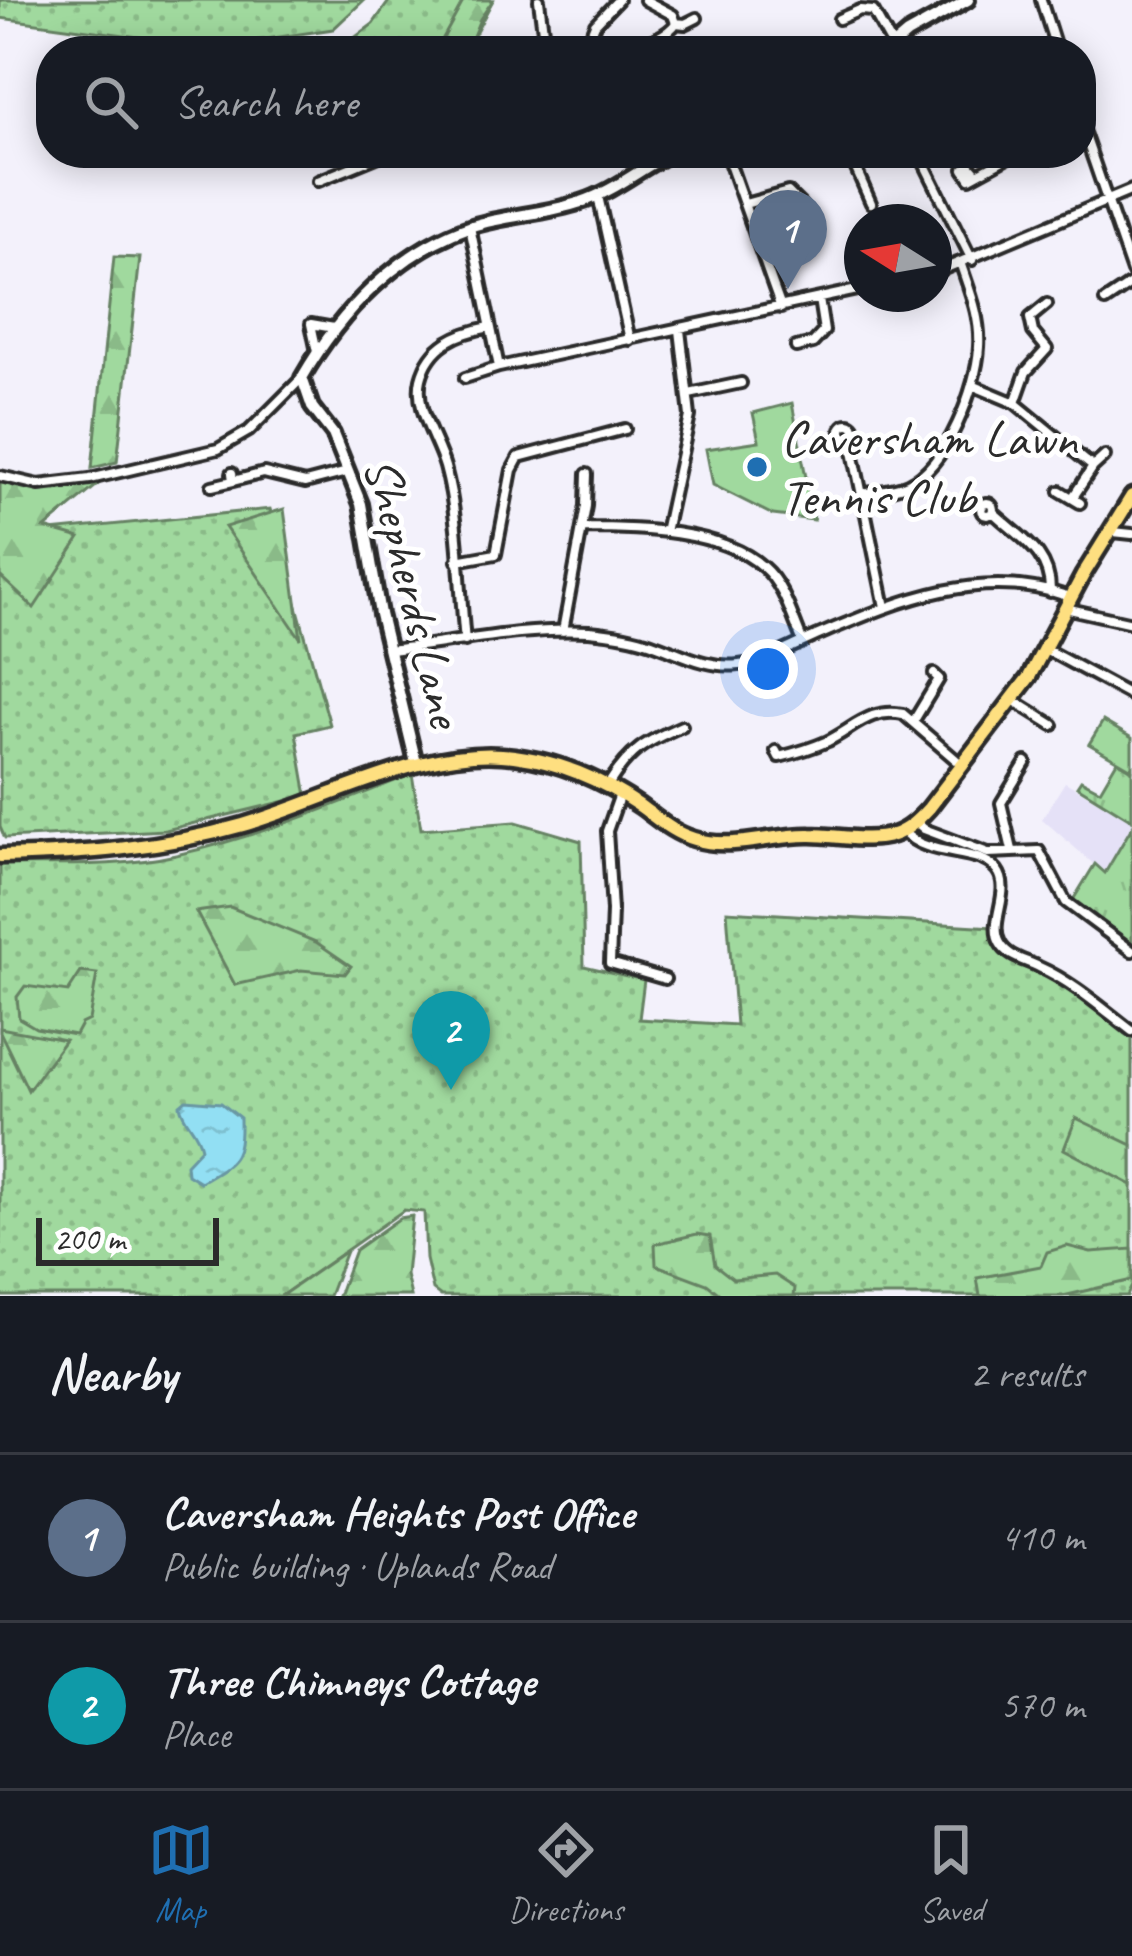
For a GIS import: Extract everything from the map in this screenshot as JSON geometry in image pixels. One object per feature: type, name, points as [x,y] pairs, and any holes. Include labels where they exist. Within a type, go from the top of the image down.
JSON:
[{"type":"main road","points":[[0,856],[166,844],[289,811],[416,763],[456,755],[500,754],[560,765],[614,790],[675,832],[712,844],[789,835],[886,837],[916,822],[1013,700],[1132,496]]},
{"type":"street","points":[[590,36],[618,0]]},
{"type":"street","points":[[645,0],[674,15],[672,30],[660,36]]},
{"type":"street","points":[[910,36],[968,0]]},
{"type":"street","points":[[1041,0],[1052,36]]},
{"type":"street","points":[[537,1],[541,36]]},
{"type":"street","points":[[839,19],[871,10],[884,36]]},
{"type":"street","points":[[676,23],[697,18]]},
{"type":"street","points":[[1096,167],[1132,272]]},
{"type":"street","points":[[318,181],[350,168]]},
{"type":"street","points":[[0,476],[39,485],[90,479],[218,449],[249,431],[302,378],[334,328],[370,289],[416,255],[470,227],[598,196],[641,168]]},
{"type":"street","points":[[732,168],[782,308]]},
{"type":"street","points":[[856,168],[871,203]]},
{"type":"street","points":[[928,168],[972,260]]},
{"type":"street","points":[[977,174],[988,168]]},
{"type":"street","points":[[952,268],[1132,190]]},
{"type":"street","points":[[745,204],[788,192],[801,205]]},
{"type":"street","points":[[598,196],[630,340]]},
{"type":"street","points":[[470,227],[499,367]]},
{"type":"street","points":[[862,494],[909,483],[934,463],[961,415],[979,349],[977,315],[961,265]]},
{"type":"street","points":[[1106,301],[1132,283]]},
{"type":"street","points":[[465,378],[844,294]]},
{"type":"street","points":[[796,347],[813,343],[824,331],[819,299]]},
{"type":"street","points":[[1016,403],[1026,372],[1047,349],[1033,332],[1030,318],[1047,304]]},
{"type":"street","points":[[317,353],[311,324],[334,328]]},
{"type":"street","points":[[465,641],[445,467],[422,407],[422,376],[431,356],[446,341],[490,327]]},
{"type":"street","points":[[665,532],[689,412],[680,330]]},
{"type":"street","name":"Shepherds Lane","points":[[302,378],[312,407],[332,434],[349,471],[365,520],[416,763]]},
{"type":"street","points":[[689,394],[741,382]]},
{"type":"street","points":[[972,385],[1016,403],[1093,467]]},
{"type":"street","points":[[457,561],[496,554],[512,470],[519,458],[625,429]]},
{"type":"street","points":[[850,437],[885,607]]},
{"type":"street","points":[[1060,491],[1077,500],[1093,467],[1105,456]]},
{"type":"street","points":[[212,486],[264,472],[305,483],[349,471]]},
{"type":"street","points":[[563,631],[587,474]]},
{"type":"street","points":[[993,512],[1040,554],[1051,574],[1050,592]]},
{"type":"street","points":[[582,528],[665,532],[704,539],[744,554],[765,568],[782,592],[803,642]]},
{"type":"street","points":[[1113,532],[1132,534]]},
{"type":"street","points":[[389,650],[563,631],[626,636],[724,666],[745,664],[885,607],[970,586],[1050,592],[1132,623]]},
{"type":"street","points":[[1045,649],[1132,696]]},
{"type":"street","points":[[914,722],[939,678]]},
{"type":"street","points":[[1013,700],[1052,726]]},
{"type":"street","points":[[778,757],[831,740],[879,713],[903,714],[962,765]]},
{"type":"street","points":[[665,979],[610,963],[607,831],[614,790],[628,757],[674,726]]},
{"type":"street","points":[[1012,850],[1001,803],[1023,769]]},
{"type":"street","points":[[916,822],[986,857],[1000,874],[997,929],[1001,946],[1061,979],[1132,1031]]},
{"type":"street","points":[[903,831],[915,842],[940,852],[986,857],[1029,848],[1042,854],[1066,902],[1132,951]]},
{"type":"shaded area","points":[[1065,782],[1132,820],[1105,874],[1042,819]]},
{"type":"green space","points":[[0,0],[364,0],[333,29],[286,36],[132,36],[0,18]]},
{"type":"green space","points":[[390,0],[493,0],[474,36],[357,36],[373,24]]},
{"type":"green space","points":[[464,0],[493,0],[473,36],[444,36]]},
{"type":"green space","points":[[114,257],[140,258],[117,462],[92,468]]},
{"type":"green space","name":"Caversham Lawn Tennis Club","points":[[792,403],[814,520],[773,515],[713,485],[706,449],[759,441],[753,413]]},
{"type":"green space","points":[[0,479],[56,490],[101,482],[45,528],[80,538],[34,608],[0,576]]},
{"type":"green space","points":[[270,509],[330,725],[296,733],[307,796],[166,830],[5,838],[0,827],[0,536]]},
{"type":"green space","points":[[284,509],[301,639],[225,527]]},
{"type":"green space","points":[[1103,721],[1132,738],[1132,769],[1089,744]]},
{"type":"green space","points":[[1117,761],[1132,770],[1132,820],[1077,786],[1081,780],[1100,790]]},
{"type":"green space","points":[[412,774],[421,829],[516,822],[581,841],[584,966],[644,980],[639,1019],[736,1025],[727,911],[993,927],[997,945],[1132,1032],[1132,1286],[1127,1296],[441,1296],[433,1290],[426,1259],[424,1212],[404,1210],[281,1296],[0,1296],[0,865],[110,864],[176,855],[266,830]]},
{"type":"green space","points":[[1132,827],[1132,943],[1073,900],[1095,864],[1105,873]]},
{"type":"green space","points":[[230,907],[316,942],[351,966],[345,974],[301,970],[235,985],[196,912]]},
{"type":"green space","points":[[81,972],[97,974],[89,1020],[75,1035],[36,1028],[19,1018],[17,997],[25,986],[68,992]]},
{"type":"green space","points":[[0,1028],[65,1040],[28,1090],[0,1032]]},
{"type":"green space","points":[[1076,1118],[1132,1145],[1132,1185],[1064,1149]]},
{"type":"green space","points":[[412,1216],[406,1275],[411,1296],[338,1296],[355,1250],[400,1218]]},
{"type":"green space","points":[[697,1234],[710,1236],[715,1265],[733,1279],[775,1275],[795,1288],[794,1296],[722,1296],[707,1284],[656,1265],[655,1244]]},
{"type":"green space","points":[[1067,1246],[1091,1252],[1132,1249],[1132,1280],[1063,1296],[980,1296],[977,1278],[1041,1266],[1047,1252]]},
{"type":"green space","points":[[346,1251],[329,1296],[281,1296]]},
{"type":"water","points":[[186,1100],[221,1103],[240,1118],[234,1158],[200,1182],[187,1174],[186,1164],[201,1148],[180,1105]]},
{"type":"place","name":"Caversham Heights Post Office","points":[[788,289]]},
{"type":"place","name":"Caversham Lawn Tennis Club","points":[[757,467]]},
{"type":"place","name":"Three Chimneys Cottage","points":[[451,1090]]}]
